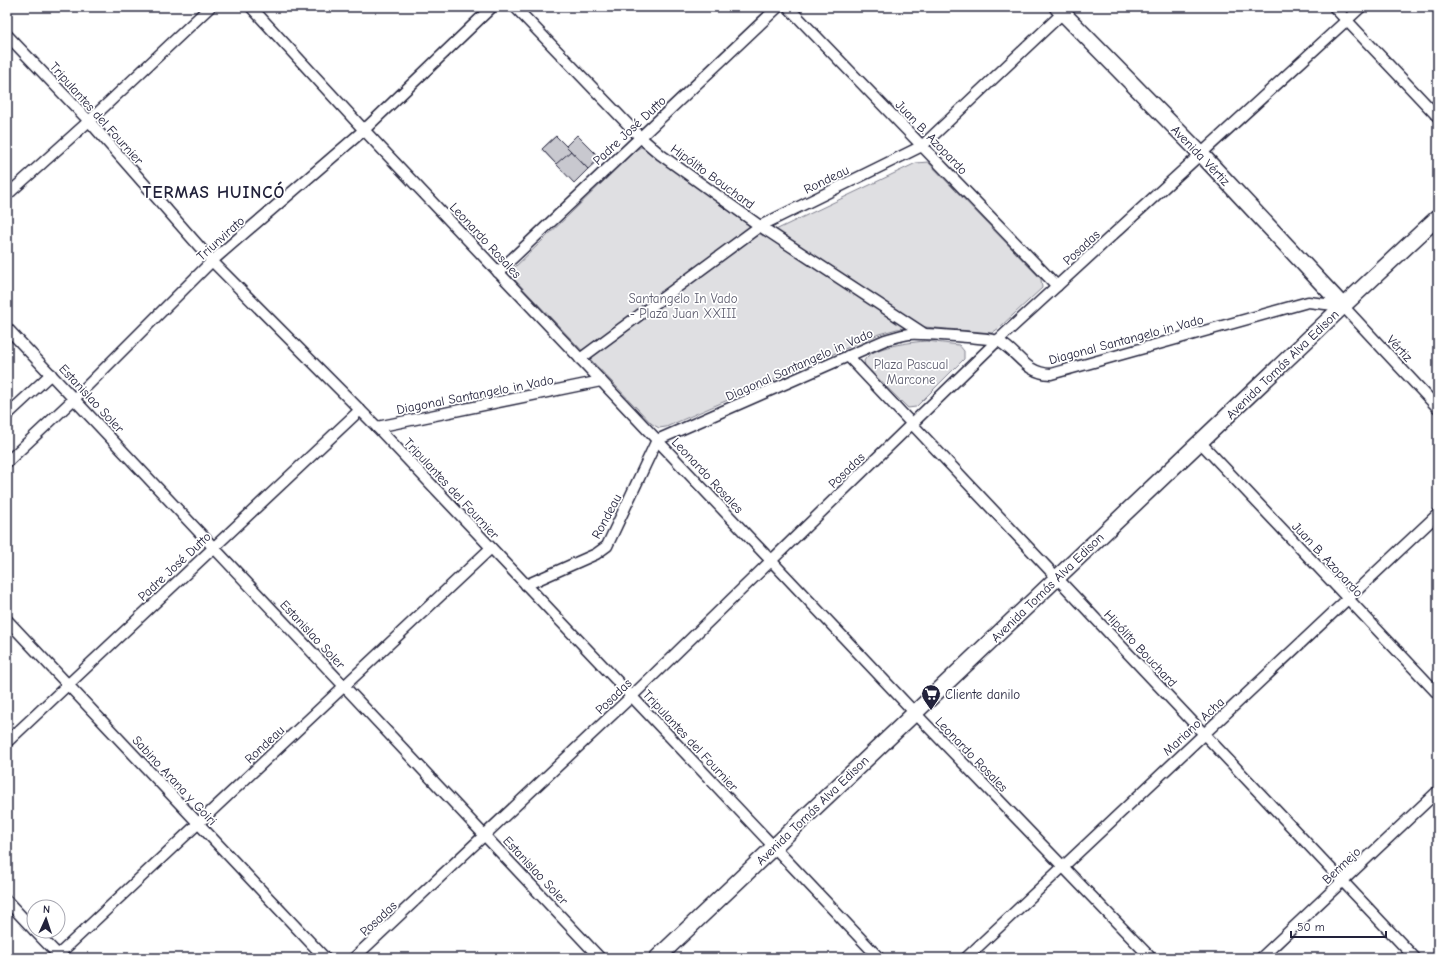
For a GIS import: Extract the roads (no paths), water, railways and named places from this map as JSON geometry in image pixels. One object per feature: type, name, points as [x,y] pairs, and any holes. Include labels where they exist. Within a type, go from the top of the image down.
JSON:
[{"type":"main road","name":"Avenida Vértiz","points":[[1063,9],[1343,306]]},
{"type":"main road","name":"Avenida Tomás Alva Edison","points":[[657,958],[1438,217]]},
{"type":"street","points":[[7,195],[89,121],[210,7]]},
{"type":"street","name":"Leonardo Rosales","points":[[250,7],[364,130],[914,713],[1064,866],[1151,958]]},
{"type":"street","name":"Triunvirato","points":[[7,462],[75,398],[212,261],[364,130],[492,7]]},
{"type":"street","name":"Hipólito Bouchard","points":[[515,7],[640,137],[661,155],[760,226],[923,333]]},
{"type":"street","name":"Padre José Dutto","points":[[498,272],[778,7]]},
{"type":"street","name":"Juan B. Azopardo","points":[[788,7],[1057,286]]},
{"type":"street","points":[[1334,7],[1438,117]]},
{"type":"street","name":"Posadas","points":[[354,958],[632,696],[997,341],[1361,7]]},
{"type":"street","name":"Rondeau","points":[[580,359],[760,226],[922,146],[1063,9]]},
{"type":"street","name":"Tripulantes del Fournier","points":[[7,35],[89,121],[212,261],[377,427],[879,958]]},
{"type":"street","name":"Diagonal Santangelo in Vado","points":[[657,440],[885,340],[910,334],[923,333],[997,341],[1036,372],[1052,374],[1308,302],[1343,306]]},
{"type":"street","name":"Vértiz","points":[[1343,306],[1438,408]]},
{"type":"street","name":"Estanislao Soler","points":[[7,328],[75,398],[600,958]]},
{"type":"street","name":"Hipólito Bouchard","points":[[848,356],[1415,958]]},
{"type":"street","points":[[7,415],[51,374]]},
{"type":"street","name":"Diagonal Santangelo in Vado","points":[[377,427],[601,381]]},
{"type":"street","name":"Padre José Dutto","points":[[7,742],[360,410]]},
{"type":"street","name":"Rondeau","points":[[526,585],[596,554],[606,546],[657,440]]},
{"type":"street","name":"Juan B. Azopardo","points":[[1200,442],[1438,694]]},
{"type":"street","name":"Mariano Acha","points":[[966,958],[1438,514]]},
{"type":"street","name":"Rondeau","points":[[58,957],[198,823],[491,548]]},
{"type":"street","name":"Sabino Arana y Goiri","points":[[7,620],[326,958]]},
{"type":"street","name":"Bermejo","points":[[1261,958],[1438,790]]},
{"type":"street","points":[[7,901],[26,921]]},
{"type":"street","points":[[43,939],[58,957]]},
{"type":"place","name":"Cliente danilo","points":[[931,711]]},
{"type":"district","name":"TERMAS HUINCÓ","points":[[214,192]]},
{"type":"park label","name":"Santangelo In Vado - Plaza Juan XXIII","points":[[683,306]]},
{"type":"park label","name":"Plaza Pascual Marcone","points":[[911,372]]}]
